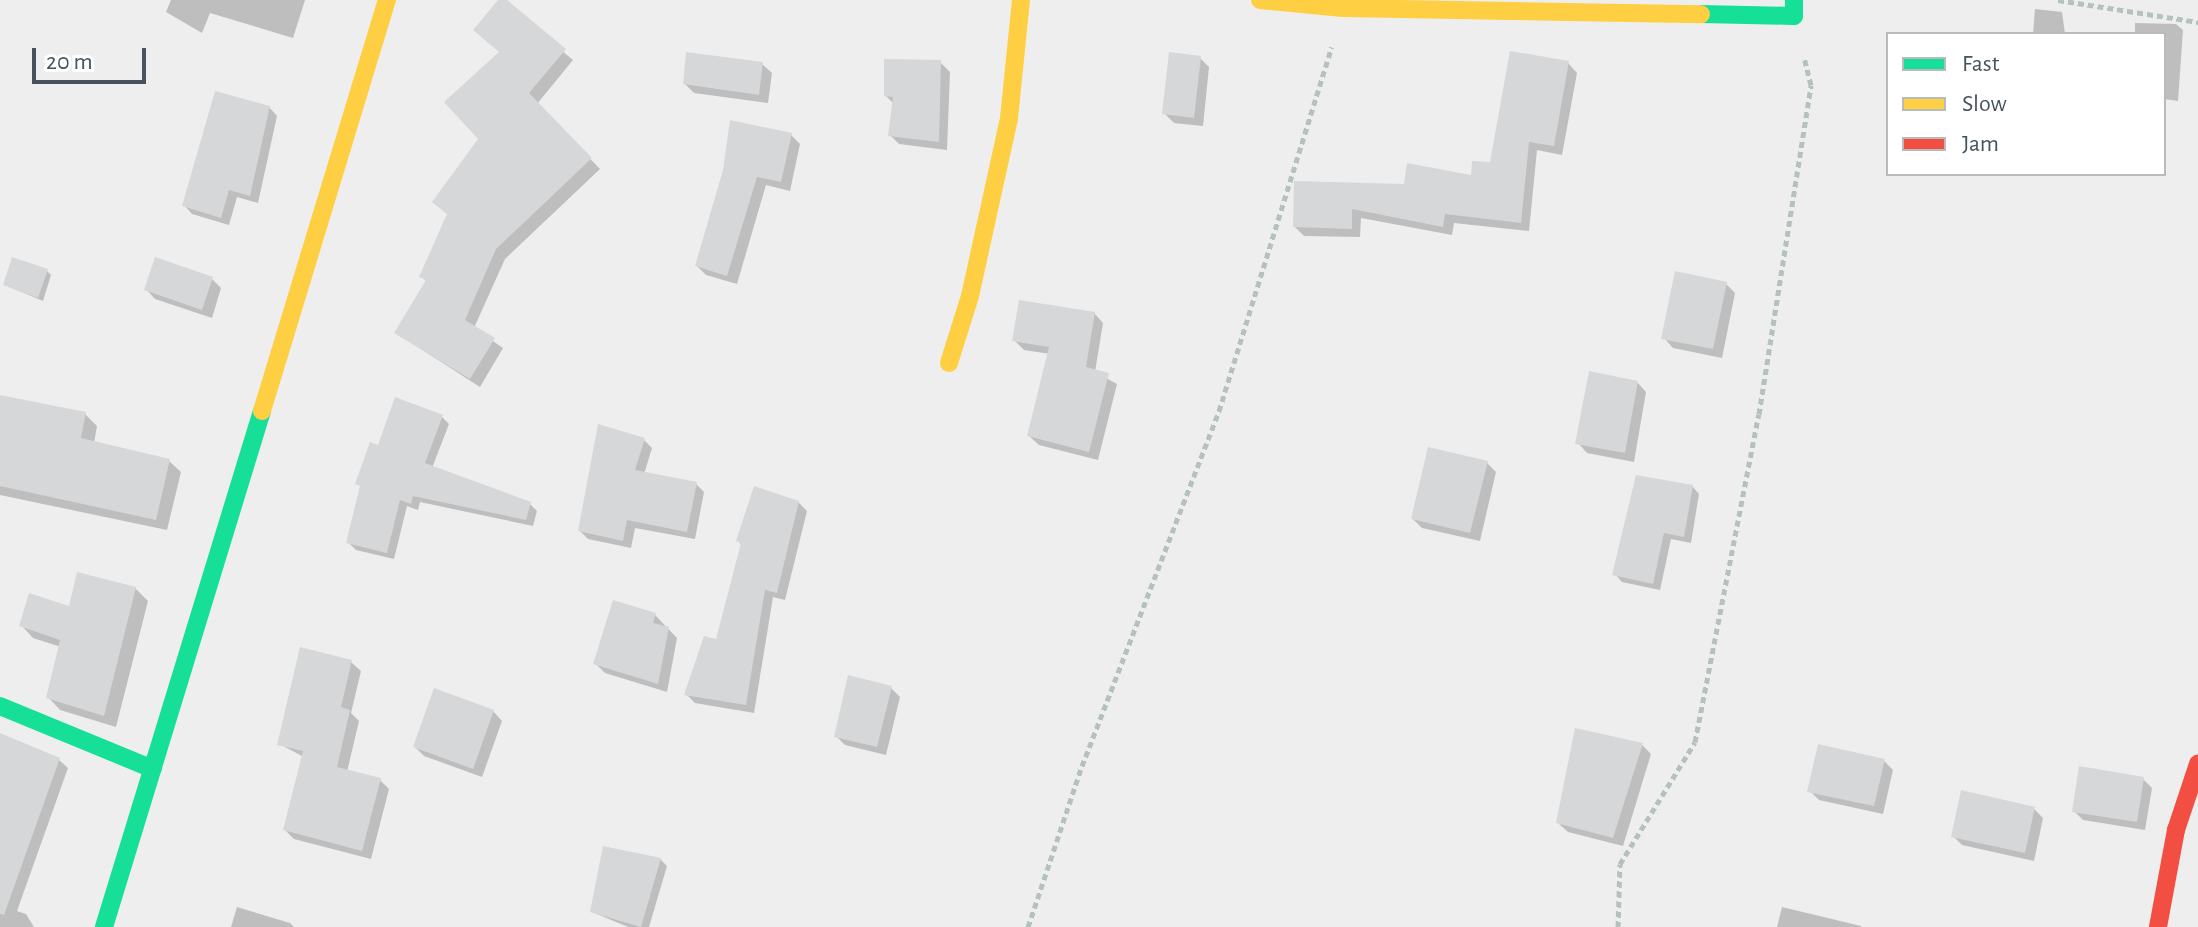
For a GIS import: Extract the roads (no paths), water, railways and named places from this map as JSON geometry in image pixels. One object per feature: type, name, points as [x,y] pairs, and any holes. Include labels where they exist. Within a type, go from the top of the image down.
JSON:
[{"type":"street","points":[[104,927],[387,0]]},
{"type":"street","points":[[949,363],[970,296],[1009,118],[1021,0]]},
{"type":"street","points":[[1260,0],[1343,8],[1794,8]]},
{"type":"street","points":[[0,706],[153,769]]},
{"type":"street","points":[[2158,927],[2176,830],[2198,764]]}]
